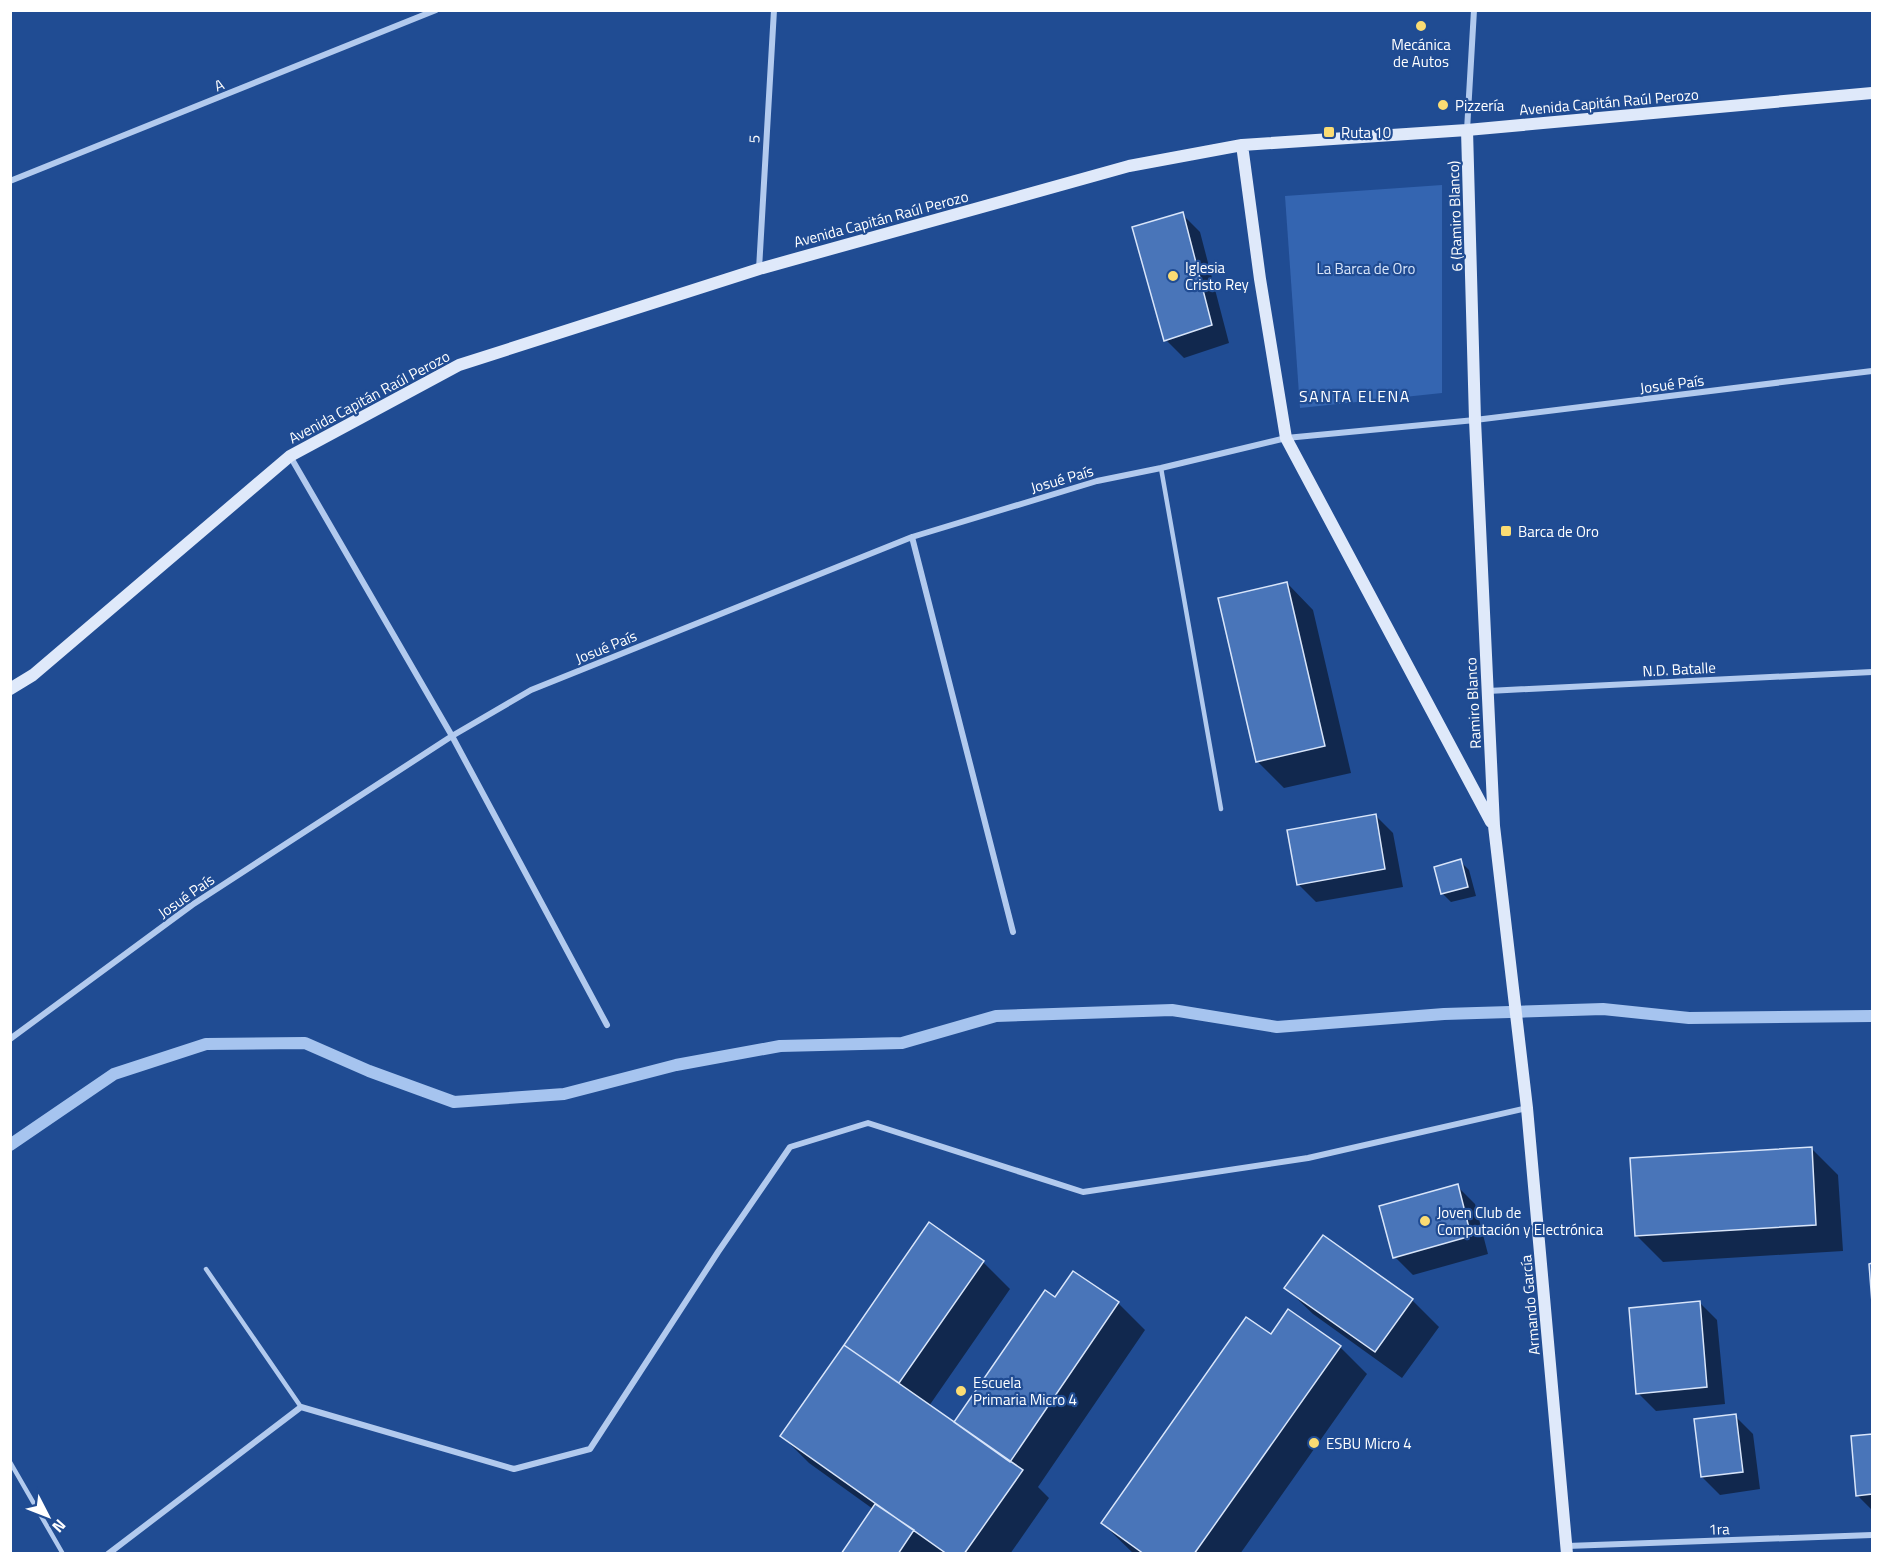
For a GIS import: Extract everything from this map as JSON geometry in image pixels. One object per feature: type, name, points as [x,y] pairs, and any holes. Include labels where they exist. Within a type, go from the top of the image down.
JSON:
[{"type":"main road","name":"Avenida Capitán Raúl Perozo","points":[[10,688],[33,675],[290,456],[459,365],[759,268],[1129,166],[1242,146],[1467,130],[1872,93]]},
{"type":"main road","name":"6 (Ramiro Blanco)","points":[[1467,130],[1475,420]]},
{"type":"main road","points":[[1242,146],[1260,279],[1286,438],[1494,826]]},
{"type":"main road","name":"Ramiro Blanco","points":[[1475,420],[1494,826],[1512,983]]},
{"type":"main road","name":"Armando García","points":[[1512,983],[1527,1108],[1567,1550]]},
{"type":"street","name":"A","points":[[10,181],[436,10]]},
{"type":"street","name":"5","points":[[759,268],[774,10]]},
{"type":"street","name":"6 (Ramiro Blanco)","points":[[1467,130],[1474,10]]},
{"type":"street","name":"Josué País","points":[[10,1040],[192,905],[452,736],[531,690],[912,537],[1097,481],[1286,438],[1475,420],[1872,371]]},
{"type":"street","points":[[290,456],[452,736],[607,1025]]},
{"type":"street","points":[[912,537],[1013,932]]},
{"type":"street","name":"N.D. Batalle","points":[[1488,691],[1872,672]]},
{"type":"street","points":[[108,1554],[301,1407],[514,1469],[590,1449],[718,1252],[790,1148],[868,1123],[1083,1192],[1308,1158],[1527,1108]]},
{"type":"street","name":"1ra","points":[[1567,1550],[1872,1535]]},
{"type":"lane","points":[[1161,468],[1221,810]]},
{"type":"lane","points":[[206,1269],[301,1407]]},
{"type":"lane","points":[[10,1462],[63,1554]]},
{"type":"green space","name":"La Barca de Oro","points":[[1442,185],[1442,393],[1300,408],[1285,196]]},
{"type":"building","name":"Iglesia Cristo Rey","points":[[1183,212],[1212,325],[1164,341],[1132,227]]},
{"type":"building","points":[[1287,582],[1325,746],[1256,762],[1218,598]]},
{"type":"building","points":[[1376,814],[1385,869],[1297,885],[1287,830]]},
{"type":"building","points":[[1461,859],[1468,887],[1441,894],[1434,867]]},
{"type":"building","points":[[1812,1147],[1816,1225],[1635,1236],[1630,1158]]},
{"type":"building","name":"Joven Club de Computación y Electrónica","points":[[1458,1184],[1471,1236],[1393,1258],[1379,1206]]},
{"type":"building","points":[[929,1222],[984,1261],[899,1383],[844,1345]]},
{"type":"building","points":[[1323,1235],[1413,1299],[1375,1352],[1284,1288]]},
{"type":"building","points":[[1872,1263],[1872,1303],[1869,1264]]},
{"type":"building","points":[[1073,1271],[1119,1302],[1010,1462],[954,1422],[1045,1290],[1055,1297]]},
{"type":"building","points":[[1700,1301],[1707,1387],[1636,1394],[1629,1308]]},
{"type":"building","points":[[1288,1309],[1341,1346],[1194,1554],[1144,1554],[1101,1523],[1246,1317],[1271,1334]]},
{"type":"building","points":[[844,1345],[1023,1470],[964,1554],[947,1554],[780,1436]]},
{"type":"building","points":[[1736,1414],[1743,1472],[1701,1477],[1694,1419]]},
{"type":"building","points":[[1872,1434],[1872,1494],[1856,1496],[1851,1436]]},
{"type":"building","points":[[875,1504],[914,1530],[898,1554],[841,1554]]},
{"type":"waterway","points":[[10,1145],[114,1074],[206,1044],[305,1043],[369,1071],[454,1102],[564,1094],[676,1065],[780,1046],[902,1043],[996,1016],[1172,1010],[1277,1027],[1444,1014],[1603,1009],[1689,1018],[1872,1016]]},
{"type":"place","name":"Mecánica de Autos","points":[[1421,26]]},
{"type":"place","name":"Pizzería","points":[[1443,105]]},
{"type":"place","name":"Ruta 10","points":[[1329,132]]},
{"type":"place","name":"Iglesia Cristo Rey","points":[[1173,276]]},
{"type":"place","name":"Barca de Oro","points":[[1506,531]]},
{"type":"place","name":"Joven Club de Computación y Electrónica","points":[[1425,1221]]},
{"type":"place","name":"Escuela Primaria Micro 4","points":[[961,1391]]},
{"type":"place","name":"ESBU Micro 4","points":[[1314,1443]]},
{"type":"district","name":"SANTA ELENA","points":[[1355,396]]}]
